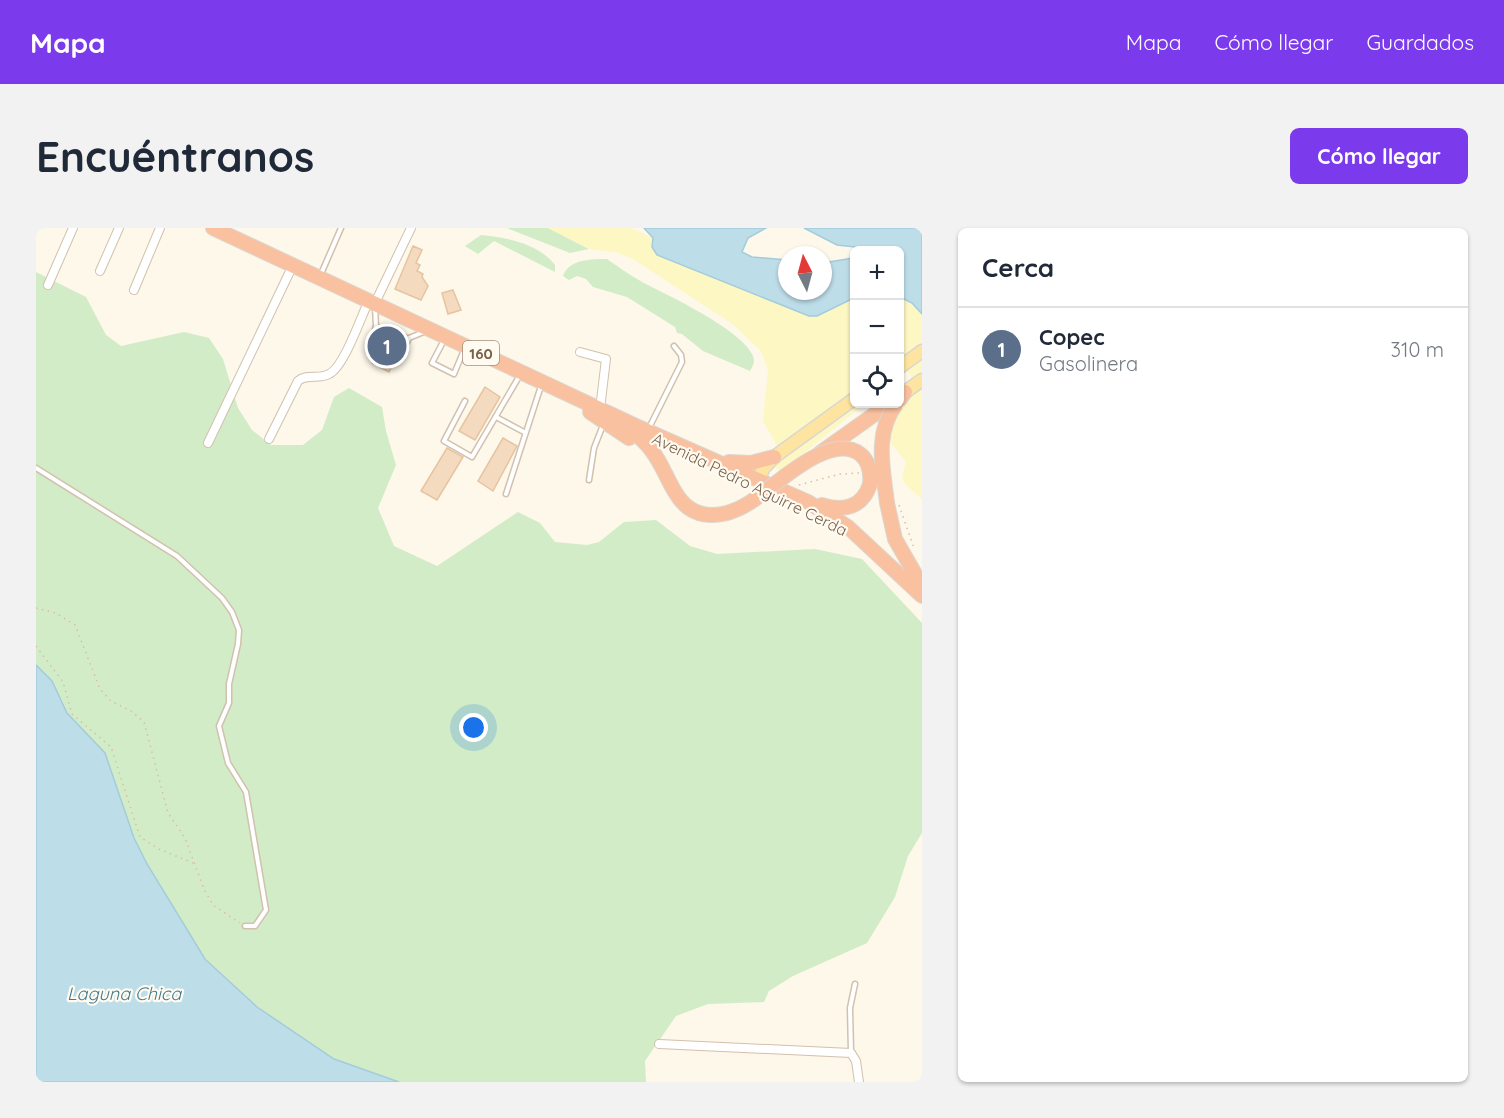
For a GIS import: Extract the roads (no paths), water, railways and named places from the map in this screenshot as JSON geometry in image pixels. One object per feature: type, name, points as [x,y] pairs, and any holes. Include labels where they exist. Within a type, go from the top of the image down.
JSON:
[{"type":"highway","name":"160","points":[[213,228],[543,382],[602,415]]},
{"type":"highway","points":[[602,415],[639,446],[687,507],[706,516],[733,512],[757,489],[818,454],[883,408]]},
{"type":"highway","points":[[894,408],[887,419],[882,440],[887,503],[895,539],[922,586]]},
{"type":"highway","name":"Avenida Pedro Aguirre Cerda","points":[[602,415],[642,428],[718,460],[757,489],[808,502],[842,522],[862,540]]},
{"type":"highway","name":"Avenida Pedro Aguirre Cerda","points":[[642,428],[681,453],[862,540]]},
{"type":"highway","points":[[808,502],[834,509],[850,507],[864,497],[870,484],[869,466],[855,451],[840,448],[818,454]]},
{"type":"highway","points":[[718,460],[744,464],[774,457]]},
{"type":"highway","points":[[862,540],[922,596]]},
{"type":"main road","points":[[904,364],[922,351]]},
{"type":"main road","points":[[904,394],[922,380]]},
{"type":"main road","points":[[757,489],[763,469],[774,457],[850,403]]},
{"type":"street","points":[[48,285],[73,228]]},
{"type":"street","points":[[100,270],[119,228]]},
{"type":"street","points":[[134,290],[160,228]]},
{"type":"street","points":[[269,439],[298,381],[307,377],[323,377],[335,371],[411,228]]},
{"type":"street","points":[[207,443],[293,265]]},
{"type":"street","points":[[580,352],[606,359],[602,415]]},
{"type":"street","points":[[659,1044],[851,1053],[856,1061],[859,1082]]},
{"type":"lane","points":[[320,277],[341,228]]},
{"type":"lane","points":[[372,302],[376,326],[373,336],[375,341],[385,347]]},
{"type":"lane","points":[[376,326],[389,338]]},
{"type":"lane","points":[[398,354],[401,355],[404,344],[409,338],[431,330]]},
{"type":"lane","points":[[445,336],[432,363],[454,374],[466,346]]},
{"type":"lane","points":[[642,428],[682,362],[681,355],[674,346]]},
{"type":"lane","points":[[465,401],[445,438],[446,444],[468,456],[474,455],[522,372]]},
{"type":"lane","points":[[506,494],[524,432],[543,382]]},
{"type":"lane","points":[[588,480],[602,415]]},
{"type":"lane","points":[[496,417],[524,432]]},
{"type":"lane","points":[[36,468],[177,556],[206,582],[232,612],[239,630],[238,644],[229,684],[230,703],[219,726],[228,763],[246,792],[266,910],[255,926],[245,926]]},
{"type":"lane","points":[[851,1053],[850,1008],[855,984]]},
{"type":"water","points":[[644,228],[766,228],[748,238],[742,252],[752,257],[778,259],[778,300],[832,300],[832,262],[850,259],[850,300],[817,316],[809,316],[657,255],[652,247],[653,238]]},
{"type":"water","points":[[804,228],[922,228],[922,314],[912,303],[904,299],[904,246],[837,245]]},
{"type":"water","name":"Laguna Chica","points":[[36,665],[52,681],[67,713],[105,753],[134,838],[147,864],[205,959],[257,1007],[334,1059],[399,1082],[36,1082]]},
{"type":"place","name":"Copec","points":[[387,346]]}]
